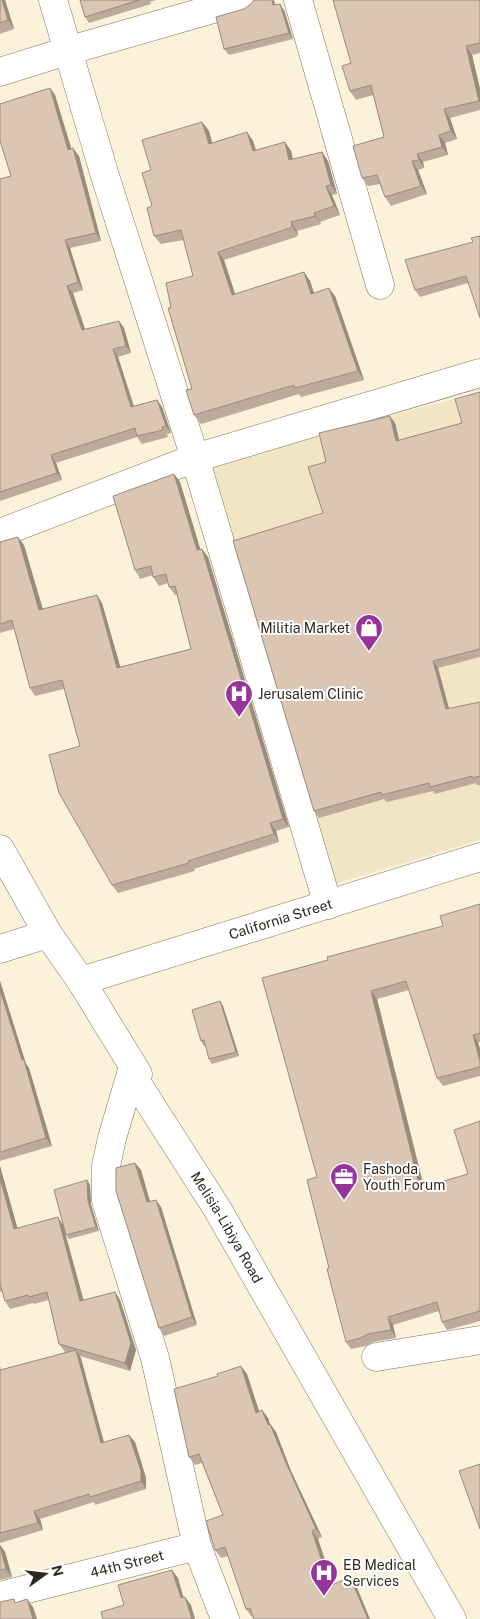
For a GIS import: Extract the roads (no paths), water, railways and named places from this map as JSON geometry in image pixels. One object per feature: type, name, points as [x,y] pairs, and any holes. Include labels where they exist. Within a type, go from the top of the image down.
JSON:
[{"type":"street","points":[[53,0],[105,176],[195,458],[328,905]]},
{"type":"street","points":[[0,72],[244,0]]},
{"type":"street","points":[[298,0],[380,286]]},
{"type":"street","points":[[0,532],[195,458],[480,373]]},
{"type":"street","name":"Melisia-Libiya Road","points":[[0,849],[48,934],[81,981],[138,1074],[131,1074]]},
{"type":"street","name":"California Street","points":[[81,981],[480,857]]},
{"type":"street","points":[[0,949],[48,934]]},
{"type":"street","points":[[131,1074],[112,1138],[106,1166],[106,1201],[156,1358],[197,1546],[225,1619]]},
{"type":"street","name":"Melisia-Libiya Road","points":[[131,1074],[218,1210],[452,1619]]},
{"type":"street","points":[[376,1357],[480,1340]]},
{"type":"street","name":"44th Street","points":[[0,1596],[197,1546]]},
{"type":"place","name":"Militia Market","points":[[369,652]]},
{"type":"place","name":"Jerusalem Clinic","points":[[239,718]]},
{"type":"place","name":"Fashoda Youth Forum","points":[[344,1201]]},
{"type":"place","name":"EB Medical Services","points":[[324,1597]]}]
